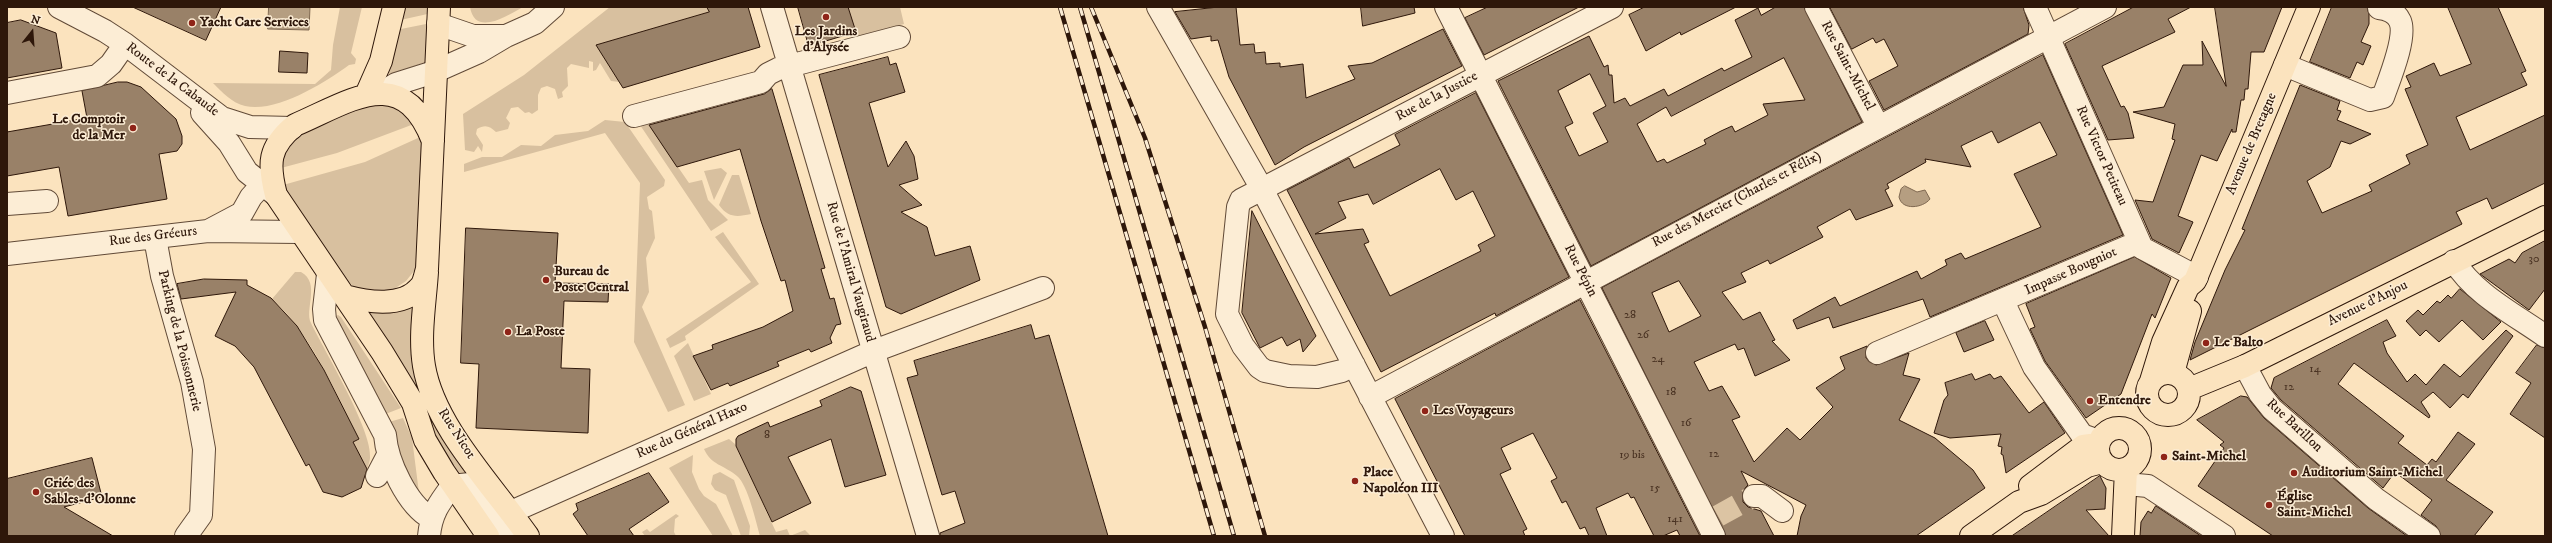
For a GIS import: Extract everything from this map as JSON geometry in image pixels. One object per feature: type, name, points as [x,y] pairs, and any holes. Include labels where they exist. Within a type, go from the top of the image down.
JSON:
[{"type":"main road","points":[[374,94],[394,7]]},
{"type":"main road","name":"Avenue de Bretagne","points":[[2153,398],[2163,342],[2188,287],[2196,279],[2309,7]]},
{"type":"main road","name":"Rue Nicot","points":[[438,16],[434,72],[433,141],[422,348],[432,393],[444,421],[528,536]]},
{"type":"main road","points":[[270,185],[273,152],[278,141],[292,128],[374,94],[398,97],[411,104],[422,118],[433,141]]},
{"type":"main road","name":"Rue Nicot","points":[[270,185],[299,232],[345,296],[413,403],[425,440],[452,486],[488,536]]},
{"type":"main road","name":"Avenue d'Anjou","points":[[2189,389],[2245,366],[2545,217]]},
{"type":"main road","points":[[345,296],[368,302],[407,297],[420,287],[427,269]]},
{"type":"main road","name":"Avenue de Bretagne","points":[[2173,373],[2178,348],[2197,290],[2196,279]]},
{"type":"main road","points":[[2129,434],[2153,398],[2161,374],[2173,373],[2184,380],[2189,389],[2189,399],[2184,409],[2174,415],[2153,398]]},
{"type":"main road","points":[[1971,536],[2019,502],[2041,494],[2087,466],[2100,449],[2106,433],[2129,434]]},
{"type":"main road","points":[[2121,532],[2126,476],[2139,455],[2129,434]]},
{"type":"main road","points":[[2100,449],[2113,470],[2126,476]]},
{"type":"street","name":"Route de la Cabaude","points":[[59,7],[105,31],[125,44],[185,92],[233,123],[250,127],[292,128]]},
{"type":"street","points":[[374,94],[396,84],[434,72],[479,52],[506,36],[535,22],[553,7]]},
{"type":"street","name":"Rue de l'Amiral Vaugiraud","points":[[772,7],[928,536]]},
{"type":"street","points":[[1158,7],[1262,189],[1443,536]]},
{"type":"street","name":"Rue Pépin","points":[[1446,7],[1585,281],[1713,524]]},
{"type":"street","name":"Rue de la Justice","points":[[1354,365],[1342,371],[1317,377],[1289,376],[1265,371],[1259,367],[1243,346],[1227,314],[1238,207],[1241,200],[1480,74],[1612,7]]},
{"type":"street","name":"Rue Saint-Michel","points":[[1816,7],[1878,126]]},
{"type":"street","name":"Rue Victor Petiteau","points":[[2035,7],[2139,242],[2146,251],[2196,279]]},
{"type":"street","name":"Rue des Mercier (Charles et Félix)","points":[[1370,396],[2105,7]]},
{"type":"street","points":[[2285,65],[2370,100],[2383,97],[2394,66],[2401,36],[2400,21],[2390,10],[2379,8]]},
{"type":"street","points":[[438,16],[473,36],[506,36]]},
{"type":"street","points":[[634,116],[761,82],[768,74],[790,65],[899,37]]},
{"type":"street","points":[[7,93],[97,76],[111,64],[125,44]]},
{"type":"street","points":[[185,92],[229,143],[247,172],[270,185],[251,197],[242,214],[208,231]]},
{"type":"street","points":[[7,204],[47,201]]},
{"type":"street","name":"Rue des Gréeurs","points":[[7,254],[208,231],[299,232]]},
{"type":"street","name":"Parking de la Poissonnerie","points":[[155,238],[170,275],[204,450],[201,515],[186,536]]},
{"type":"street","name":"Impasse Bougniot","points":[[1878,353],[2139,242]]},
{"type":"street","points":[[2454,261],[2467,277],[2491,298],[2545,336]]},
{"type":"street","points":[[328,274],[324,309],[325,320],[385,435],[388,455],[411,499],[422,513],[430,527]]},
{"type":"street","name":"Rue du Général Haxo","points":[[511,512],[874,351],[1043,288]]},
{"type":"street","points":[[2003,301],[2034,367],[2082,435],[2100,449]]},
{"type":"street","name":"Rue Barillon","points":[[2245,366],[2260,394],[2277,413],[2376,499],[2429,536]]},
{"type":"street","points":[[377,476],[388,455]]},
{"type":"street","points":[[2126,476],[2148,486],[2224,536]]},
{"type":"street","points":[[430,527],[435,507],[452,486],[470,484],[478,489],[511,534],[515,536]]},
{"type":"street","points":[[1754,496],[1762,496],[1782,511]]},
{"type":"shaded area","points":[[269,7],[310,7],[309,30],[268,29]]},
{"type":"shaded area","points":[[340,7],[362,7],[351,53],[356,59],[355,64],[349,65],[314,88],[300,95],[271,105],[258,107],[240,105],[228,97],[213,83],[315,84],[331,70],[333,45]]},
{"type":"shaded area","points":[[400,7],[433,7],[432,13],[396,21]]},
{"type":"shaded area","points":[[470,7],[523,7],[501,19],[485,23],[478,21],[473,16]]},
{"type":"shaded area","points":[[610,7],[710,7],[712,11],[596,45],[620,82],[611,81],[600,63],[596,70],[593,71],[593,62],[589,61],[589,68],[571,64],[567,68],[568,86],[562,92],[563,97],[558,99],[555,89],[547,86],[541,88],[538,95],[538,110],[532,114],[529,112],[525,113],[518,107],[511,108],[506,118],[510,123],[508,129],[496,132],[487,126],[480,127],[477,129],[476,134],[483,145],[482,152],[478,146],[474,152],[465,150],[463,114],[524,75]]},
{"type":"shaded area","points":[[848,7],[900,7],[904,24],[859,36],[855,32]]},
{"type":"shaded area","points":[[431,23],[427,62],[390,74],[388,73],[396,30]]},
{"type":"shaded area","points":[[772,85],[772,89],[649,125],[689,183],[702,180],[708,200],[728,220],[711,231],[640,125]]},
{"type":"shaded area","points":[[370,105],[397,105],[414,124],[337,153],[281,168],[283,153],[297,136],[321,123]]},
{"type":"shaded area","points":[[605,120],[625,122],[665,180],[664,186],[647,197],[649,209],[652,211],[655,238],[646,258],[649,292],[642,307],[685,405],[668,412],[634,342],[640,183],[605,133],[464,172],[464,164],[482,157],[502,157],[521,145],[541,146],[555,135],[588,131]]},
{"type":"shaded area","points":[[418,138],[422,139],[423,147],[418,264],[406,281],[394,289],[378,293],[365,292],[352,285],[340,275],[283,193],[283,185],[365,162]]},
{"type":"shaded area","points":[[721,168],[727,173],[714,200],[704,171]]},
{"type":"shaded area","points":[[732,175],[739,175],[751,214],[733,216],[722,209],[719,205]]},
{"type":"shaded area","points":[[1905,186],[1917,192],[1925,190],[1930,199],[1923,204],[1913,207],[1904,204],[1899,197],[1901,189]]},
{"type":"shaded area","points":[[723,232],[759,284],[685,336],[686,340],[670,348],[666,339],[751,282],[715,237]]},
{"type":"shaded area","points":[[295,272],[301,272],[307,277],[310,283],[311,297],[309,318],[364,429],[369,446],[370,458],[367,469],[343,447],[359,439],[322,365],[299,330],[272,299]]},
{"type":"shaded area","points":[[417,299],[427,399],[420,401],[367,311]]},
{"type":"shaded area","points":[[338,315],[341,317],[401,408],[383,415],[334,317]]},
{"type":"shaded area","points":[[688,343],[711,394],[694,401],[674,356]]},
{"type":"shaded area","points":[[429,408],[472,473],[447,478],[439,442],[424,411]]},
{"type":"shaded area","points":[[403,418],[412,438],[419,493],[392,449],[389,422]]},
{"type":"shaded area","points":[[729,439],[735,444],[776,532],[787,529],[790,536],[760,536],[745,487],[737,476],[714,462],[704,449]]},
{"type":"shaded area","points":[[693,455],[692,472],[699,489],[704,496],[716,504],[733,536],[713,536],[669,468]]},
{"type":"shaded area","points":[[720,472],[734,480],[750,526],[749,536],[741,536],[726,495],[715,490],[711,484],[713,475]]},
{"type":"shaded area","points":[[676,514],[679,516],[675,519],[674,532],[676,536],[645,536],[642,532],[647,529],[650,532]]},
{"type":"shaded area","points":[[805,530],[811,536],[790,536]]},
{"type":"building","name":"Yacht Care Services","points":[[133,7],[221,7],[206,40]]},
{"type":"building","points":[[707,7],[748,7],[760,47],[623,88],[596,45],[709,12]]},
{"type":"building","name":"Les Jardins d'Alysée","points":[[798,7],[848,7],[856,32],[809,46]]},
{"type":"building","points":[[1219,7],[1236,7],[1240,45],[1254,44],[1255,53],[1265,52],[1266,64],[1280,63],[1280,67],[1303,64],[1306,98],[1355,79],[1348,66],[1372,63],[1443,29],[1462,66],[1304,147],[1275,165],[1229,77],[1218,40],[1211,41],[1211,36],[1191,39],[1175,12]]},
{"type":"building","points":[[1361,7],[1414,7],[1415,13],[1363,26]]},
{"type":"building","points":[[1488,7],[1579,7],[1484,55],[1465,18]]},
{"type":"building","points":[[1645,7],[1736,7],[1681,35],[1680,32],[1646,51],[1629,15]]},
{"type":"building","points":[[1776,7],[1804,7],[1862,122],[1591,266],[1498,81],[1589,36],[1604,67],[1608,65],[1609,75],[1612,75],[1614,103],[1625,98],[1630,106],[1664,89],[1668,96],[1722,68],[1724,71],[1752,57],[1735,20],[1758,8],[1761,15]],"holes":[[[1784,58],[1805,100],[1763,104],[1768,115],[1735,132],[1732,126],[1721,131],[1704,140],[1706,144],[1667,163],[1664,159],[1657,162],[1637,124],[1666,107],[1671,116]],[[1590,74],[1606,106],[1593,113],[1608,142],[1579,156],[1565,127],[1573,123],[1558,91]]]},
{"type":"building","points":[[1830,7],[2023,7],[2029,25],[2028,34],[1884,110],[1869,81],[1898,66],[1884,39],[1876,43],[1873,38],[1852,49]]},
{"type":"building","points":[[2134,7],[2191,7],[2168,19],[2175,32],[2102,66],[2121,107],[2124,106],[2128,113],[2134,138],[2108,140],[2065,44]]},
{"type":"building","points":[[2215,7],[2282,7],[2264,52],[2251,52],[2248,89],[2245,89],[2244,100],[2241,100],[2236,132],[2232,132],[2232,129],[2217,161],[2201,155],[2178,216],[2193,222],[2179,253],[2152,239],[2135,200],[2153,202],[2175,140],[2172,139],[2175,124],[2133,112],[2164,107],[2183,65],[2203,65],[2202,41],[2226,86]]},
{"type":"building","points":[[2332,7],[2367,7],[2369,14],[2369,24],[2361,42],[2371,46],[2363,65],[2357,62],[2350,78],[2310,62]]},
{"type":"building","points":[[2448,7],[2498,7],[2526,71],[2521,73],[2527,85],[2456,117],[2470,150],[2545,115],[2545,183],[2492,209],[2487,198],[2456,212],[2462,224],[2190,360],[2195,342],[2225,270],[2245,230],[2242,229],[2300,85],[2340,101],[2337,110],[2341,111],[2337,120],[2371,134],[2350,144],[2341,141],[2330,167],[2307,181],[2322,213],[2372,191],[2369,185],[2410,164],[2406,155],[2428,145],[2405,89],[2411,87],[2406,76],[2434,63],[2440,76],[2471,64]]},
{"type":"building","points":[[21,20],[56,33],[62,68],[7,78],[7,23]]},
{"type":"building","points":[[280,51],[308,53],[307,73],[279,72]]},
{"type":"building","points":[[2043,55],[2123,235],[1930,317],[1923,299],[1833,328],[1829,317],[1797,329],[1793,320],[1835,297],[1840,306],[1917,271],[1921,279],[1947,265],[1945,260],[1961,253],[1965,259],[2041,227],[2014,174],[2057,155],[2040,122],[1998,143],[1992,131],[1961,146],[1971,167],[1925,159],[1926,162],[1887,184],[1889,188],[1885,190],[1893,206],[1856,220],[1850,209],[1817,227],[1823,237],[1770,264],[1768,260],[1741,273],[1746,282],[1722,292],[1743,320],[1760,312],[1775,340],[1772,341],[1790,360],[1755,376],[1744,348],[1738,350],[1735,344],[1694,362],[1709,391],[1722,386],[1740,417],[1732,420],[1754,462],[1787,428],[1800,440],[1833,407],[1816,388],[1845,369],[1840,357],[1867,346],[1866,358],[1876,365],[1909,353],[1903,375],[1920,379],[1899,420],[1935,438],[1973,470],[1985,488],[1916,536],[1797,536],[1801,516],[1806,505],[1741,471],[1748,485],[1743,490],[1743,502],[1748,507],[1761,511],[1774,536],[1726,536],[1602,288]],"holes":[[[1679,281],[1701,316],[1669,332],[1652,293]]]},
{"type":"building","points":[[888,57],[890,65],[896,63],[905,92],[869,103],[888,167],[906,141],[914,156],[918,179],[899,185],[922,205],[901,212],[927,227],[935,256],[970,246],[980,280],[901,314],[886,307],[819,75]]},
{"type":"building","points":[[118,82],[127,82],[141,87],[176,119],[182,136],[182,144],[177,151],[159,154],[167,199],[68,216],[59,167],[7,176],[7,132],[87,118],[82,91]]},
{"type":"building","points":[[772,89],[825,268],[821,269],[830,299],[834,298],[841,324],[836,325],[830,338],[832,343],[811,352],[809,349],[777,362],[779,366],[730,386],[728,383],[711,390],[693,356],[713,349],[712,345],[763,327],[793,311],[785,280],[781,281],[761,221],[740,149],[677,167],[649,125],[764,94]]},
{"type":"building","points":[[1476,93],[1569,277],[1496,316],[1495,313],[1381,372],[1287,190],[1349,158],[1354,168],[1400,145],[1395,135]],"holes":[[[1440,169],[1456,200],[1473,191],[1495,236],[1478,245],[1481,251],[1390,296],[1364,244],[1369,242],[1363,229],[1315,234],[1346,218],[1338,202],[1368,194],[1373,204]]]},
{"type":"building","points":[[1252,211],[1316,336],[1303,352],[1300,339],[1287,346],[1282,337],[1260,348],[1242,313]]},
{"type":"building","name":"La Poste","points":[[466,228],[558,233],[555,283],[609,284],[608,302],[564,301],[561,368],[590,369],[588,433],[476,428],[479,364],[461,363]]},
{"type":"building","points":[[2545,241],[2545,289],[2529,310],[2480,274],[2509,259],[2515,263],[2522,253]]},
{"type":"building","points":[[2135,257],[2171,278],[2155,318],[2152,314],[2121,394],[2086,418],[2045,361],[2030,329],[2035,327],[2026,304]]},
{"type":"building","points":[[204,279],[247,280],[247,285],[271,298],[297,326],[324,370],[359,439],[353,442],[367,469],[361,488],[342,497],[323,492],[309,464],[306,466],[254,367],[235,346],[215,336],[236,292],[181,299],[177,284]]},
{"type":"building","points":[[2460,289],[2501,322],[2483,340],[2462,320],[2439,342],[2426,330],[2420,336],[2406,321],[2418,310],[2423,315],[2437,301],[2440,303],[2448,295],[2451,298]]},
{"type":"building","points":[[1580,300],[1700,536],[1680,536],[1677,530],[1663,536],[1654,536],[1634,497],[1631,498],[1628,493],[1596,508],[1607,536],[1589,536],[1585,527],[1580,529],[1566,501],[1562,503],[1551,481],[1557,478],[1533,433],[1501,448],[1511,469],[1500,474],[1527,529],[1523,531],[1525,536],[1465,536],[1395,399]]},
{"type":"building","points":[[2387,320],[2396,336],[2383,342],[2387,353],[2407,382],[2415,374],[2426,385],[2444,364],[2460,377],[2506,330],[2513,336],[2468,398],[2463,394],[2450,408],[2433,392],[2421,402],[2430,416],[2429,418],[2354,363],[2338,384],[2404,436],[2398,443],[2427,465],[2432,459],[2436,462],[2458,432],[2475,444],[2446,480],[2493,512],[2474,536],[2441,536],[2436,526],[2421,515],[2432,500],[2395,472],[2383,488],[2281,400],[2271,388],[2274,378]]},
{"type":"building","points":[[1985,321],[1994,340],[1964,352],[1956,333]]},
{"type":"building","points":[[1031,325],[1035,339],[1049,335],[1108,536],[940,536],[940,533],[965,523],[955,491],[942,495],[907,378],[918,375],[914,361]]},
{"type":"building","points":[[2537,345],[2545,348],[2545,438],[2510,414],[2531,383],[2516,373]]},
{"type":"building","points":[[1972,374],[1975,380],[1990,374],[1994,379],[2001,376],[2029,413],[2044,402],[2065,433],[2006,473],[2003,455],[2001,454],[2002,447],[1998,446],[2001,434],[1950,438],[1934,433],[1944,400],[1948,395],[1945,383]]},
{"type":"building","points":[[851,387],[861,391],[886,475],[845,487],[831,439],[788,457],[811,503],[772,522],[736,446],[736,439],[738,436],[768,422],[770,427],[822,406],[820,401]]},
{"type":"building","points":[[2241,396],[2247,397],[2264,418],[2368,508],[2407,536],[2273,536],[2198,486],[2224,448],[2220,445],[2224,442],[2197,420]]},
{"type":"building","name":"Criée des Sables-d'Olonne","points":[[92,458],[102,497],[64,507],[113,536],[7,536],[7,479]]},
{"type":"building","points":[[649,473],[669,502],[629,529],[634,536],[588,536],[573,514],[578,510],[576,504]]},
{"type":"building","points":[[2100,476],[2106,488],[2105,509],[2086,510],[2109,536],[2012,536]]},
{"type":"building","points":[[2156,506],[2201,536],[2140,536],[2141,522],[2148,511],[2151,513]]},
{"type":"tunnel","points":[[1718,516],[1754,496]]},
{"type":"railway","points":[[1060,7],[1214,536]]},
{"type":"railway","points":[[1080,7],[1234,536]]},
{"type":"railway","points":[[1091,7],[1145,138],[1205,327],[1265,536]]},
{"type":"place","name":"Les Jardins d'Alysée","points":[[826,17]]},
{"type":"place","name":"Yacht Care Services","points":[[192,23]]},
{"type":"place","name":"Le Comptoir de la Mer","points":[[133,128]]},
{"type":"place","name":"Bureau de Poste Central","points":[[546,280]]},
{"type":"place","name":"La Poste","points":[[508,332]]},
{"type":"place","name":"Le Balto","points":[[2206,343]]},
{"type":"place","name":"Entendre","points":[[2090,401]]},
{"type":"place","name":"Les Voyageurs","points":[[1425,411]]},
{"type":"place","name":"Saint-Michel","points":[[2164,457]]},
{"type":"place","name":"Auditorium Saint-Michel","points":[[2294,473]]},
{"type":"place","name":"Place Napoléon III","points":[[1355,481]]},
{"type":"place","name":"Criée des Sables-d'Olonne","points":[[36,492]]},
{"type":"place","name":"Église Saint-Michel","points":[[2269,505]]}]
